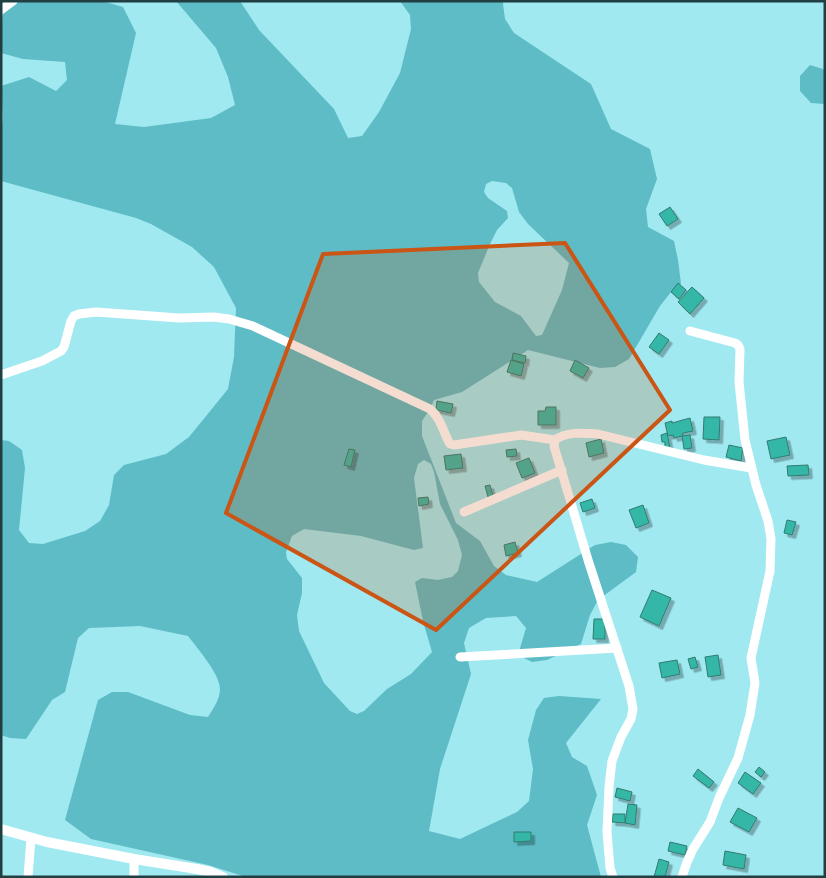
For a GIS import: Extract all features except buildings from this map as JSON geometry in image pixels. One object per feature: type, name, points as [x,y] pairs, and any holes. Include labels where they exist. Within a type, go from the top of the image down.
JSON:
[{"type":"street","points":[[1,10],[13,1]]},
{"type":"street","points":[[1,375],[42,361],[61,351],[64,347],[71,321],[74,316],[79,314],[96,312],[179,318],[214,317],[253,326],[430,409],[440,420],[450,444],[521,435],[555,440]]},
{"type":"street","points":[[682,877],[686,862],[710,822],[738,758],[755,683],[752,658],[770,571],[771,539],[768,521],[751,468],[745,440],[739,382],[740,355],[738,345],[690,331]]},
{"type":"street","points":[[614,877],[610,868],[607,832],[609,787],[612,762],[621,737],[631,719],[633,709],[629,686],[588,560],[554,446],[555,440],[560,436],[581,433],[598,434],[704,460],[751,468]]},
{"type":"street","points":[[464,512],[562,470]]},
{"type":"street","points":[[460,657],[617,648]]},
{"type":"street","points":[[1,829],[31,838],[134,859],[197,869],[223,877]]},
{"type":"street","points":[[28,877],[31,838]]},
{"type":"street","points":[[134,859],[134,877]]},
{"type":"highlighted area","points":[[565,243],[670,410],[436,630],[226,513],[323,254]]},
{"type":"shaded area","points":[[13,1],[102,1],[123,7],[136,33],[115,124],[144,127],[211,118],[235,105],[228,77],[216,48],[176,1],[240,1],[259,30],[334,109],[348,138],[362,136],[379,112],[400,73],[411,29],[410,15],[400,1],[504,1],[505,19],[514,33],[591,84],[611,129],[650,149],[657,179],[646,209],[648,227],[674,241],[681,284],[671,292],[660,306],[629,359],[615,367],[600,368],[528,350],[462,392],[434,400],[422,421],[422,436],[456,523],[480,541],[494,566],[506,575],[537,582],[595,545],[611,542],[626,545],[638,557],[636,572],[598,600],[590,615],[581,644],[547,660],[532,662],[518,655],[526,628],[516,616],[486,618],[469,628],[464,643],[471,674],[440,769],[429,831],[460,839],[517,812],[529,801],[533,769],[528,740],[536,710],[544,698],[559,696],[601,699],[566,743],[572,757],[587,766],[597,795],[587,825],[601,877],[246,877],[208,865],[91,839],[65,820],[98,700],[112,692],[128,692],[190,715],[208,717],[216,704],[220,689],[219,683],[207,661],[188,636],[140,626],[89,628],[78,638],[65,692],[52,700],[26,739],[10,738],[1,735],[1,440],[9,441],[22,450],[25,468],[19,530],[29,543],[43,544],[85,531],[100,521],[109,505],[114,475],[124,465],[166,454],[189,437],[228,389],[234,357],[236,308],[214,267],[192,247],[151,224],[136,218],[1,181],[1,127],[3,119],[1,86],[29,77],[56,91],[67,80],[65,62],[23,59],[1,53],[1,22],[3,15],[1,10]],"holes":[[[492,181],[506,183],[512,188],[519,212],[528,224],[569,263],[562,290],[542,335],[536,336],[521,316],[495,302],[479,282],[478,273],[490,244],[497,230],[508,218],[507,211],[488,198],[484,192],[486,184]],[[424,460],[431,464],[440,504],[458,540],[462,555],[458,571],[452,577],[438,580],[422,578],[415,582],[432,652],[411,674],[387,689],[364,711],[357,714],[350,711],[324,683],[299,631],[297,615],[302,593],[302,578],[287,559],[286,552],[292,536],[304,529],[361,536],[414,550],[423,548],[414,478],[418,464]]]},
{"type":"shaded area","points":[[810,65],[823,69],[825,72],[825,104],[811,103],[800,91],[800,76]]}]
